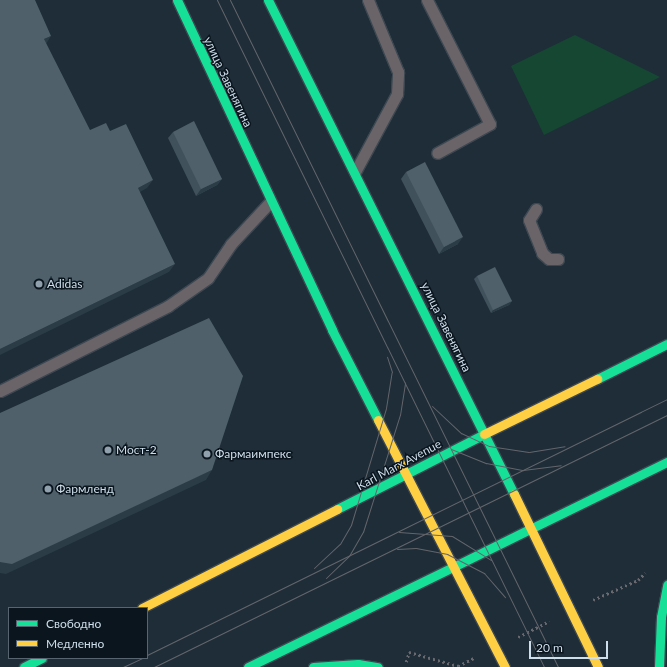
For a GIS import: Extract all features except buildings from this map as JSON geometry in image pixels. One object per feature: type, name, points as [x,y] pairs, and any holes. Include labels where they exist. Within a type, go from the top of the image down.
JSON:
[{"type":"main road","name":"улица Завенягина","points":[[178,0],[270,202],[332,330],[505,667]]},
{"type":"main road","name":"улица Завенягина","points":[[268,0],[355,172],[569,611],[598,667]]},
{"type":"main road","name":"Karl Marx Avenue","points":[[144,607],[484,434],[667,344]]},
{"type":"main road","points":[[248,667],[667,462]]},
{"type":"main road","points":[[659,667],[661,617],[667,585]]},
{"type":"main road","points":[[24,667],[40,659]]},
{"type":"main road","points":[[313,667],[358,664],[378,667]]},
{"type":"lane","points":[[355,172],[397,94],[398,72],[368,0]]},
{"type":"lane","points":[[428,0],[490,124],[437,153]]},
{"type":"lane","points":[[0,390],[168,306],[208,278],[231,244],[270,202]]},
{"type":"lane","points":[[536,209],[529,220],[542,253],[549,259],[558,259]]},
{"type":"path","points":[[406,662],[409,652],[458,666],[569,611],[638,580],[647,570]]},
{"type":"green space","points":[[575,35],[660,77],[544,135],[511,66]]},
{"type":"tram line","points":[[217,0],[544,667]]},
{"type":"tram line","points":[[230,0],[558,667]]},
{"type":"tram line","points":[[314,568],[340,544],[351,525],[386,408],[392,372],[387,357]]},
{"type":"tram line","points":[[326,578],[349,556],[363,532],[400,415],[405,382]]},
{"type":"tram line","points":[[148,655],[667,399]]},
{"type":"tram line","points":[[432,406],[461,433],[489,446],[529,452],[565,446]]},
{"type":"tram line","points":[[154,667],[667,415]]},
{"type":"tram line","points":[[451,449],[486,463],[523,470],[561,465]]},
{"type":"tram line","points":[[399,532],[452,536],[491,560]]},
{"type":"tram line","points":[[397,549],[416,548],[447,554],[484,573],[505,597]]},
{"type":"tram line","points":[[123,667],[140,659]]},
{"type":"traffic: fast","points":[[177,0],[332,330],[378,420]]},
{"type":"traffic: fast","points":[[268,0],[514,494]]},
{"type":"traffic: fast","points":[[597,379],[667,344]]},
{"type":"traffic: fast","points":[[406,474],[484,434]]},
{"type":"traffic: fast","points":[[530,529],[667,462]]},
{"type":"traffic: fast","points":[[337,509],[406,474]]},
{"type":"traffic: fast","points":[[453,567],[530,529]]},
{"type":"traffic: fast","points":[[248,667],[453,567]]},
{"type":"traffic: fast","points":[[659,667],[661,617],[667,585]]},
{"type":"traffic: fast","points":[[24,667],[40,659]]},
{"type":"traffic: fast","points":[[313,667],[358,664],[378,667]]},
{"type":"traffic: slow","points":[[484,434],[597,379]]},
{"type":"traffic: slow","points":[[378,420],[505,667]]},
{"type":"traffic: slow","points":[[514,494],[598,667]]},
{"type":"traffic: slow","points":[[144,607],[337,509]]},
{"type":"place","name":"Adidas","points":[[39,284]]},
{"type":"place","name":"Мост-2","points":[[108,450]]},
{"type":"place","name":"Фармаимпекс","points":[[207,454]]},
{"type":"place","name":"Фармленд","points":[[48,489]]}]
